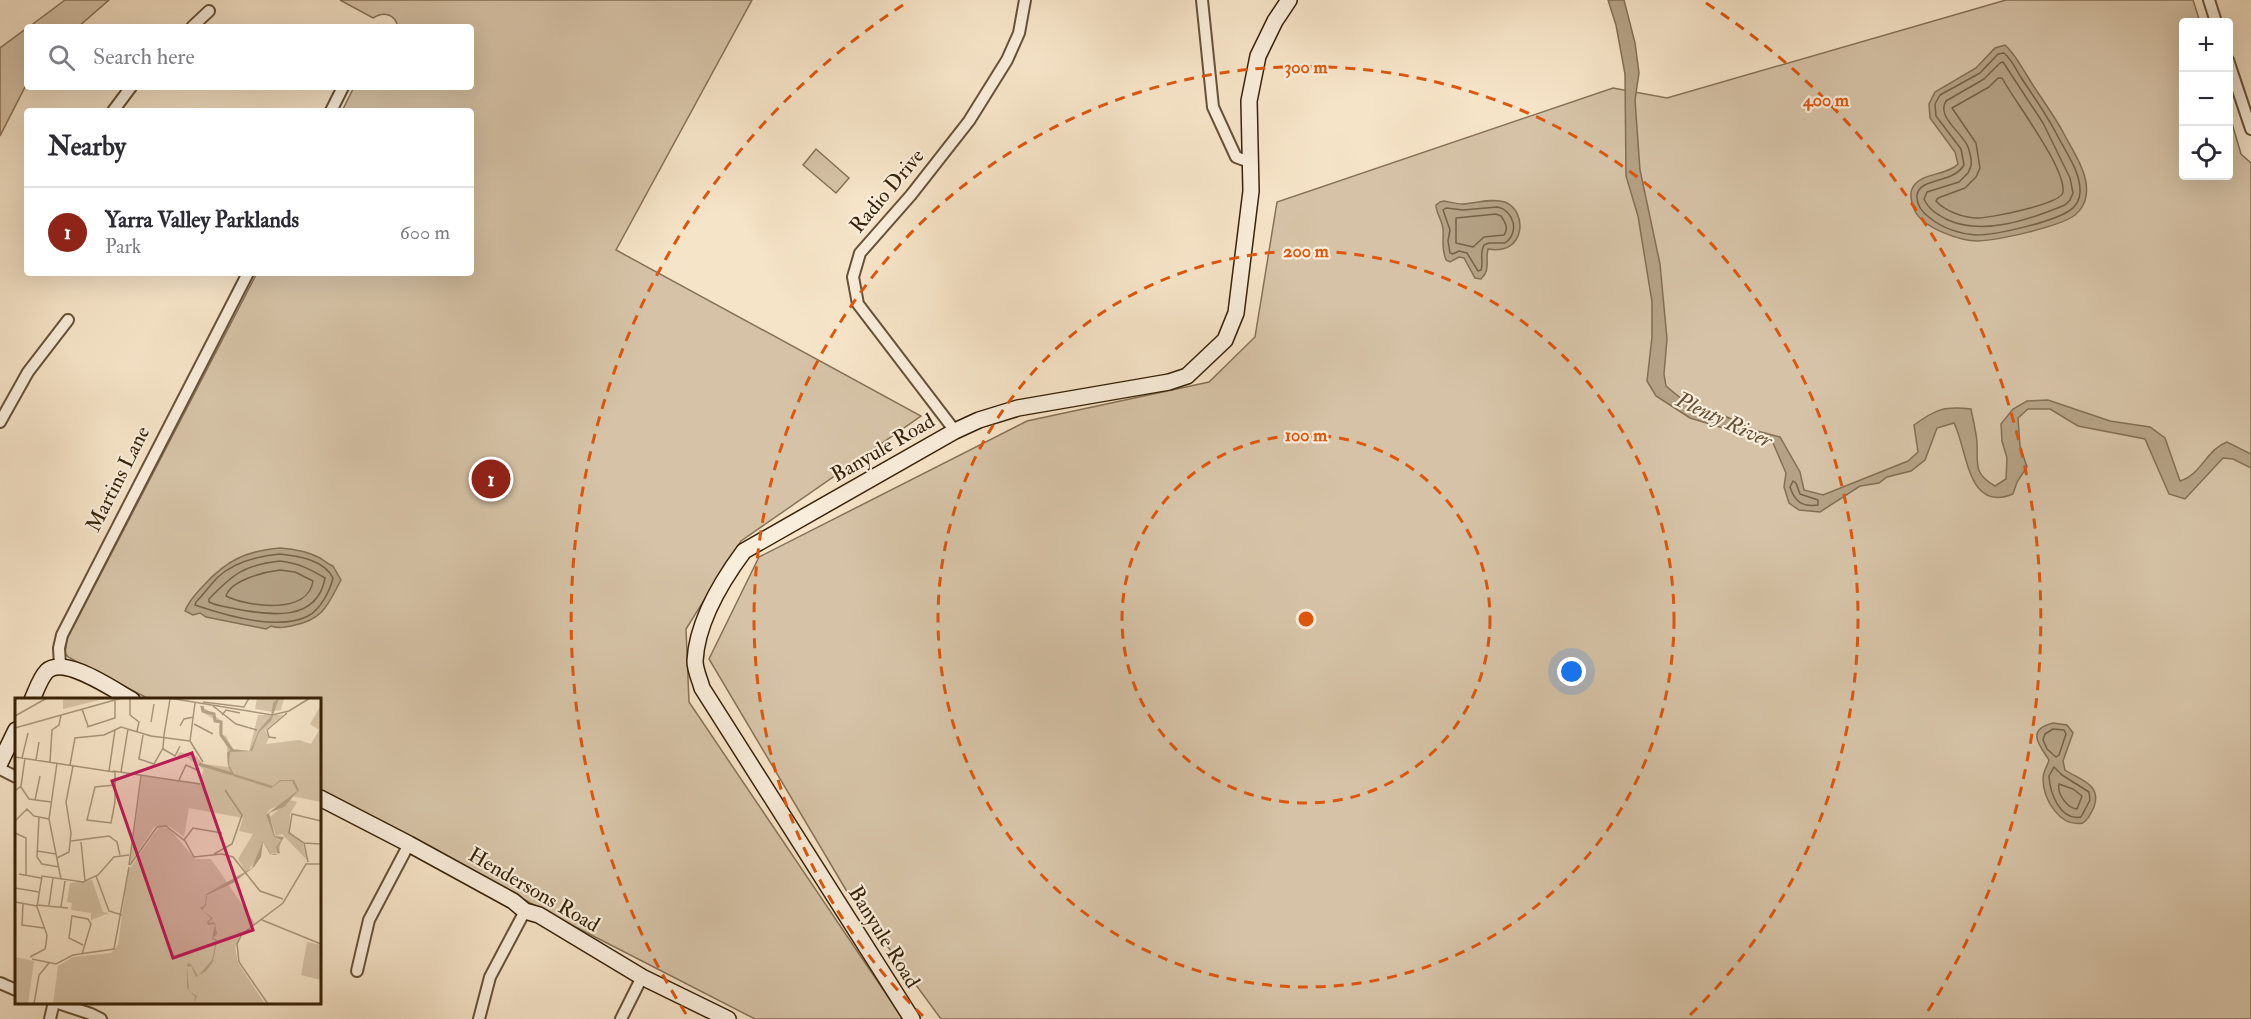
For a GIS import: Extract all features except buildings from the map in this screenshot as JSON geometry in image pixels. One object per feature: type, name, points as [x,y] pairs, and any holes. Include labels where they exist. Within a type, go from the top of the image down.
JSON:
[{"type":"street","name":"Radio Drive","points":[[956,431],[858,304],[853,277],[860,253],[911,195],[969,121],[1007,60],[1019,33],[1025,0]]},
{"type":"street","points":[[1202,0],[1214,107],[1236,157],[1252,163]]},
{"type":"street","name":"Banyule Road","points":[[912,1019],[702,688],[695,663],[699,636],[722,580],[744,551],[956,431],[979,420],[1018,408],[1168,382],[1187,376],[1225,340],[1236,313],[1251,191],[1249,101],[1258,56],[1275,21],[1289,0]]},
{"type":"street","points":[[2209,0],[2215,18]]},
{"type":"street","points":[[195,24],[209,11]]},
{"type":"street","points":[[2233,72],[2251,129]]},
{"type":"street","points":[[114,108],[128,90]]},
{"type":"street","points":[[332,108],[342,90]]},
{"type":"street","name":"Martins Lane","points":[[60,665],[58,648],[62,635],[246,276]]},
{"type":"street","points":[[0,422],[28,372],[68,320]]},
{"type":"street","points":[[32,698],[45,673],[60,665],[71,668],[130,698]]},
{"type":"street","points":[[0,763],[15,732]]},
{"type":"street","points":[[0,769],[15,776]]},
{"type":"street","name":"Hendersons Road","points":[[321,799],[513,901],[525,911],[539,915],[642,977],[728,1019]]},
{"type":"street","points":[[357,970],[369,921],[409,844]]},
{"type":"street","points":[[479,1019],[490,977],[525,911]]},
{"type":"street","points":[[621,1019],[642,977]]},
{"type":"street","points":[[0,983],[15,990]]},
{"type":"street","points":[[50,1019],[57,1004]]},
{"type":"street","points":[[56,1019],[57,1004]]},
{"type":"street","points":[[60,1004],[101,1019]]},
{"type":"shaded area","points":[[65,0],[109,0],[81,24],[33,24]]},
{"type":"shaded area","points":[[340,0],[752,0],[616,250],[921,416],[741,541],[686,629],[689,702],[903,1019],[755,1019],[566,922],[321,791],[321,698],[147,698],[68,657],[65,653],[67,639],[255,276],[474,276],[474,108],[344,108],[352,90],[474,90],[474,24],[397,24],[392,17],[385,14],[373,18]]},
{"type":"shaded area","points":[[2006,0],[2193,0],[2199,18],[2179,18],[2179,180],[2233,180],[2233,127],[2241,154],[2251,163],[2251,1019],[941,1019],[846,890],[709,659],[759,557],[1027,421],[1209,382],[1255,337],[1277,202],[1613,88],[1667,98]]},
{"type":"shaded area","points":[[24,30],[24,89],[0,136],[0,48]]},
{"type":"shaded area","points":[[816,149],[849,178],[836,193],[803,165]]},
{"type":"water","name":"Plenty River","points":[[1608,0],[1624,0],[1635,43],[1639,73],[1635,100],[1640,170],[1660,264],[1667,339],[1664,374],[1666,386],[1683,400],[1714,411],[1757,431],[1780,437],[1800,472],[1804,490],[1823,495],[1908,461],[1918,452],[1914,425],[1935,412],[1954,408],[1971,409],[1977,438],[1978,468],[1983,477],[1995,486],[2006,479],[2007,458],[2002,441],[2001,424],[2013,409],[2027,401],[2048,400],[2110,421],[2150,427],[2165,438],[2180,481],[2193,473],[2220,445],[2227,442],[2251,454],[2251,468],[2233,459],[2223,458],[2185,499],[2169,494],[2145,439],[2078,426],[2050,409],[2028,409],[2018,418],[2020,446],[2027,467],[2017,482],[2013,494],[1998,498],[1986,495],[1978,487],[1967,463],[1954,423],[1937,428],[1925,460],[1911,471],[1887,477],[1879,483],[1860,486],[1820,512],[1799,510],[1789,503],[1784,487],[1786,473],[1773,443],[1690,418],[1656,396],[1647,381],[1652,337],[1652,302],[1638,216],[1626,176],[1625,74],[1616,25]]},
{"type":"water","points":[[2005,45],[2017,59],[2075,154],[2083,171],[2087,188],[2084,204],[2075,215],[2056,224],[2000,238],[1978,241],[1962,239],[1926,223],[1915,211],[1911,200],[1912,189],[1921,180],[1947,171],[1958,164],[1955,152],[1930,118],[1929,104],[1935,92],[1976,68],[1995,48]]},
{"type":"water","points":[[1444,201],[1463,204],[1500,201],[1512,207],[1517,214],[1520,223],[1516,240],[1510,246],[1501,249],[1488,249],[1487,269],[1481,279],[1475,278],[1464,258],[1459,257],[1450,262],[1446,260],[1443,248],[1443,227],[1436,205]]},
{"type":"water","points":[[280,548],[300,551],[320,558],[333,566],[341,580],[324,609],[313,619],[280,628],[271,626],[266,629],[206,617],[200,613],[193,615],[185,611],[204,585],[229,563],[247,554]]},
{"type":"water","points":[[2053,723],[2067,725],[2073,733],[2063,761],[2065,770],[2088,784],[2095,793],[2094,807],[2083,823],[2067,821],[2060,817],[2046,795],[2043,776],[2049,760],[2039,744],[2037,734],[2044,726]]},
{"type":"place","name":"Yarra Valley Parklands","points":[[491,479]]}]
